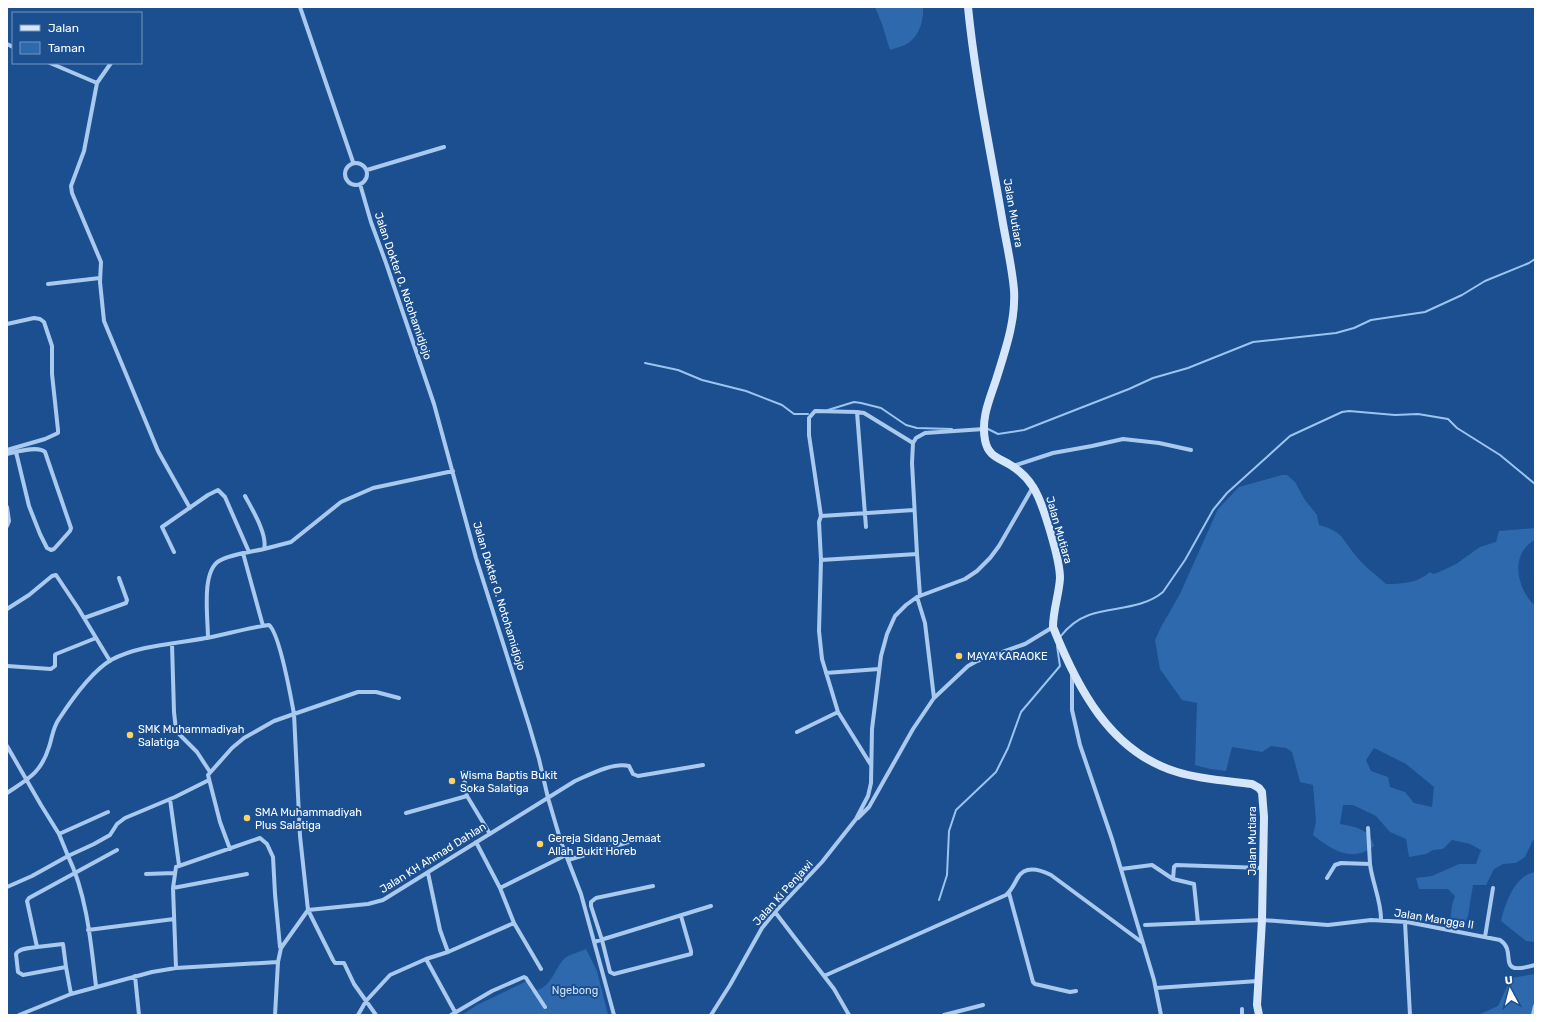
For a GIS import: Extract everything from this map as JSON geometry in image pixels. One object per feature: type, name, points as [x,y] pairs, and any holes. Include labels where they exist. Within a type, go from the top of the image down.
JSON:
[{"type":"street","points":[[300,7],[352,162]]},
{"type":"street","name":"Jalan Mutiara","points":[[968,7],[980,90],[1014,291],[1012,319],[1009,333],[983,422],[988,450],[993,456],[1012,466],[1024,475],[1033,486],[1043,507],[1060,577],[1053,627],[1086,696],[1098,714],[1124,742],[1158,766],[1178,773],[1252,784],[1259,788],[1262,792],[1264,816],[1264,868],[1257,1004],[1259,1015]]},
{"type":"street","points":[[52,64],[97,82]]},
{"type":"street","points":[[110,64],[97,82],[84,152],[71,186],[72,193],[102,262],[100,278],[104,321],[158,451],[190,508]]},
{"type":"street","points":[[367,170],[444,147]]},
{"type":"street","points":[[352,162],[360,163],[367,170],[366,179],[360,184],[356,185],[349,183],[344,174],[346,167],[352,162]]},
{"type":"street","name":"Jalan Dokter O. Notohamidjojo","points":[[360,184],[371,222],[389,270],[434,404],[476,558],[539,759],[548,798],[566,855],[581,894],[614,1015]]},
{"type":"street","points":[[48,284],[100,278]]},
{"type":"street","points":[[7,324],[34,318],[40,319],[44,322],[52,346],[52,374],[58,433],[45,439],[7,450]]},
{"type":"street","points":[[872,766],[838,712],[822,659],[819,631],[821,560],[819,522],[821,516],[809,418],[813,412],[819,410],[864,413],[913,443]]},
{"type":"street","points":[[857,412],[866,527]]},
{"type":"street","points":[[934,698],[925,624],[918,596],[912,463],[913,443],[916,438],[925,433],[984,428]]},
{"type":"street","points":[[1012,466],[1053,452],[1092,446],[1123,439],[1160,443],[1191,450]]},
{"type":"street","points":[[7,454],[16,452],[37,448],[42,449],[44,452],[71,528],[54,549],[51,550],[47,548],[29,506],[16,452]]},
{"type":"street","points":[[208,638],[208,581],[213,567],[220,561],[242,553],[291,542],[341,502],[373,488],[453,471]]},
{"type":"street","points":[[856,819],[871,788],[872,729],[879,669],[887,634],[893,621],[900,610],[918,596],[965,579],[977,571],[990,558],[1014,522],[1033,486]]},
{"type":"street","points":[[174,552],[162,527],[208,495],[218,490],[221,492],[228,504],[249,552]]},
{"type":"street","points":[[245,496],[262,532],[265,541],[264,549]]},
{"type":"street","points":[[7,507],[9,521],[7,526]]},
{"type":"street","points":[[821,516],[914,510]]},
{"type":"street","points":[[242,553],[263,626]]},
{"type":"street","points":[[821,560],[917,554]]},
{"type":"street","points":[[7,609],[41,587],[52,576],[56,575],[110,661]]},
{"type":"street","points":[[84,618],[126,603],[127,600],[118,578]]},
{"type":"street","points":[[7,793],[27,779],[42,765],[58,721],[81,687],[110,661],[140,650],[208,638],[268,625],[271,627],[278,646],[294,714],[300,836],[308,910],[334,962],[344,963],[354,984],[376,1015]]},
{"type":"street","points":[[856,819],[864,814],[869,807],[913,729],[934,698],[968,666],[976,661],[1025,644],[1053,627]]},
{"type":"street","points":[[7,666],[51,669],[55,666],[55,655],[96,638]]},
{"type":"street","points":[[172,644],[176,730],[197,752],[210,772]]},
{"type":"street","points":[[1072,668],[1072,710],[1080,745],[1121,868],[1156,988],[1161,1015]]},
{"type":"street","points":[[826,672],[879,669]]},
{"type":"street","points":[[230,849],[220,822],[208,775],[232,748],[244,738],[274,721],[358,692],[376,692],[399,698]]},
{"type":"street","points":[[797,732],[838,712]]},
{"type":"street","points":[[7,746],[41,805],[60,834],[76,872],[88,930],[96,986]]},
{"type":"street","name":"Jalan KH Ahmad Dahlan","points":[[308,910],[379,902],[575,781],[604,769],[627,765],[633,774],[638,776],[703,765]]},
{"type":"street","points":[[464,772],[467,796],[490,834]]},
{"type":"street","points":[[7,887],[32,876],[110,835],[113,828],[120,821],[209,780]]},
{"type":"street","points":[[406,813],[467,796]]},
{"type":"street","points":[[170,799],[178,865]]},
{"type":"street","points":[[60,834],[108,812]]},
{"type":"street","name":"Jalan Ki Penjawi","points":[[711,1015],[730,985],[762,928],[822,862],[856,819]]},
{"type":"street","points":[[1368,828],[1370,864],[1372,878],[1382,911],[1381,920]]},
{"type":"street","points":[[568,860],[649,836]]},
{"type":"street","points":[[176,968],[173,888],[175,868],[178,865],[260,838],[267,844],[272,853],[280,948],[275,1015]]},
{"type":"street","points":[[476,842],[500,888],[514,923],[541,969]]},
{"type":"street","points":[[37,947],[27,901],[29,898],[117,850]]},
{"type":"street","points":[[500,888],[566,855]]},
{"type":"street","points":[[1327,878],[1335,865],[1341,863],[1370,864]]},
{"type":"street","points":[[1121,868],[1152,865],[1173,879],[1195,884],[1198,923]]},
{"type":"street","points":[[1173,879],[1174,867],[1176,865],[1264,868]]},
{"type":"street","points":[[824,976],[1008,893],[1023,871],[1030,869],[1045,872],[1143,943]]},
{"type":"street","points":[[146,874],[174,873]]},
{"type":"street","points":[[428,873],[440,930],[448,952]]},
{"type":"street","points":[[173,888],[247,874]]},
{"type":"street","points":[[653,886],[596,898],[593,900],[591,906],[602,940],[609,971],[612,973],[688,956],[691,954],[681,916]]},
{"type":"street","points":[[1485,937],[1493,888]]},
{"type":"street","points":[[1008,893],[1033,982],[1035,984],[1070,992],[1076,991]]},
{"type":"street","points":[[594,942],[711,906]]},
{"type":"street","points":[[280,948],[308,910]]},
{"type":"street","points":[[775,912],[834,989],[849,1015]]},
{"type":"street","points":[[88,930],[174,919]]},
{"type":"street","name":"Jalan Mangga II","points":[[1145,925],[1262,920],[1328,925],[1371,920],[1405,922],[1500,940],[1504,943],[1509,962],[1512,967],[1522,969],[1535,965]]},
{"type":"street","points":[[1405,922],[1410,1015]]},
{"type":"street","points":[[358,1015],[366,1000],[390,975],[448,952],[514,923]]},
{"type":"street","points":[[66,967],[23,975],[20,974],[18,970],[16,954],[19,950],[63,944],[71,994]]},
{"type":"street","points":[[426,960],[455,1012]]},
{"type":"street","points":[[19,1015],[71,994],[135,976],[176,968],[278,962]]},
{"type":"street","points":[[135,976],[139,1015]]},
{"type":"street","points":[[451,1015],[492,991],[524,977],[545,1008]]},
{"type":"street","points":[[1156,988],[1259,981]]},
{"type":"street","points":[[944,1015],[983,1005]]},
{"type":"street","points":[[1533,1015],[1535,1006]]},
{"type":"street","points":[[1242,1009],[1242,1015]]},
{"type":"green space","points":[[875,7],[923,7],[923,18],[920,29],[910,42],[890,50]]},
{"type":"green space","points":[[1282,475],[1287,475],[1295,482],[1305,500],[1317,515],[1319,525],[1338,533],[1359,560],[1386,584],[1398,584],[1415,581],[1430,572],[1433,574],[1437,573],[1456,564],[1480,547],[1496,542],[1499,531],[1535,528],[1535,540],[1527,546],[1522,554],[1518,572],[1524,590],[1535,606],[1535,841],[1533,840],[1525,857],[1516,863],[1503,864],[1494,869],[1486,885],[1473,885],[1468,916],[1464,924],[1450,922],[1452,905],[1455,896],[1448,889],[1419,889],[1416,878],[1432,876],[1459,864],[1476,864],[1481,850],[1470,844],[1452,840],[1443,849],[1433,850],[1426,854],[1409,857],[1406,839],[1390,832],[1376,816],[1353,805],[1343,805],[1340,824],[1366,832],[1372,840],[1374,846],[1358,854],[1350,854],[1335,850],[1313,835],[1316,822],[1313,785],[1300,782],[1292,752],[1286,748],[1271,746],[1262,752],[1232,747],[1226,771],[1195,765],[1197,703],[1182,700],[1160,669],[1155,640],[1180,594],[1218,509],[1239,487]],"holes":[[[1374,748],[1406,764],[1434,787],[1432,807],[1414,803],[1405,792],[1390,787],[1388,777],[1371,771],[1366,760]]]},
{"type":"green space","points":[[1535,872],[1535,942],[1526,941],[1501,921],[1512,891],[1528,874]]},
{"type":"green space","name":"Ngebong","points":[[586,949],[597,971],[608,1015],[462,1015],[477,1005],[527,981],[531,991],[543,988],[565,958]]},
{"type":"green space","points":[[1535,974],[1535,1015],[1478,1015],[1498,1006],[1511,978]]},
{"type":"waterway","points":[[986,428],[998,434],[1024,430],[1129,389],[1153,378],[1188,368],[1253,342],[1336,333],[1354,328],[1371,320],[1425,312],[1462,295],[1485,281],[1529,263],[1535,259]]},
{"type":"waterway","points":[[645,363],[678,370],[702,380],[746,391],[782,405],[794,414],[808,414]]},
{"type":"waterway","points":[[828,410],[854,402],[861,403],[881,408],[906,425],[917,428],[952,429]]},
{"type":"waterway","points":[[1060,637],[1073,624],[1089,615],[1137,605],[1155,598],[1163,592],[1185,560],[1213,510],[1227,493],[1290,436],[1342,412],[1349,411],[1395,415],[1418,414],[1448,419],[1457,428],[1500,455],[1535,484]]},
{"type":"waterway","points":[[939,900],[947,875],[949,831],[956,810],[996,772],[1008,748],[1021,712],[1060,666],[1057,646]]},
{"type":"place","name":"MAYA KARAOKE","points":[[959,656]]},
{"type":"place","name":"SMK Muhammadiyah Salatiga","points":[[130,735]]},
{"type":"place","name":"Wisma Baptis Bukit Soka Salatiga","points":[[452,781]]},
{"type":"place","name":"SMA Muhammadiyah Plus Salatiga","points":[[247,818]]},
{"type":"place","name":"Gereja Sidang Jemaat Allah Bukit Horeb","points":[[540,844]]}]
